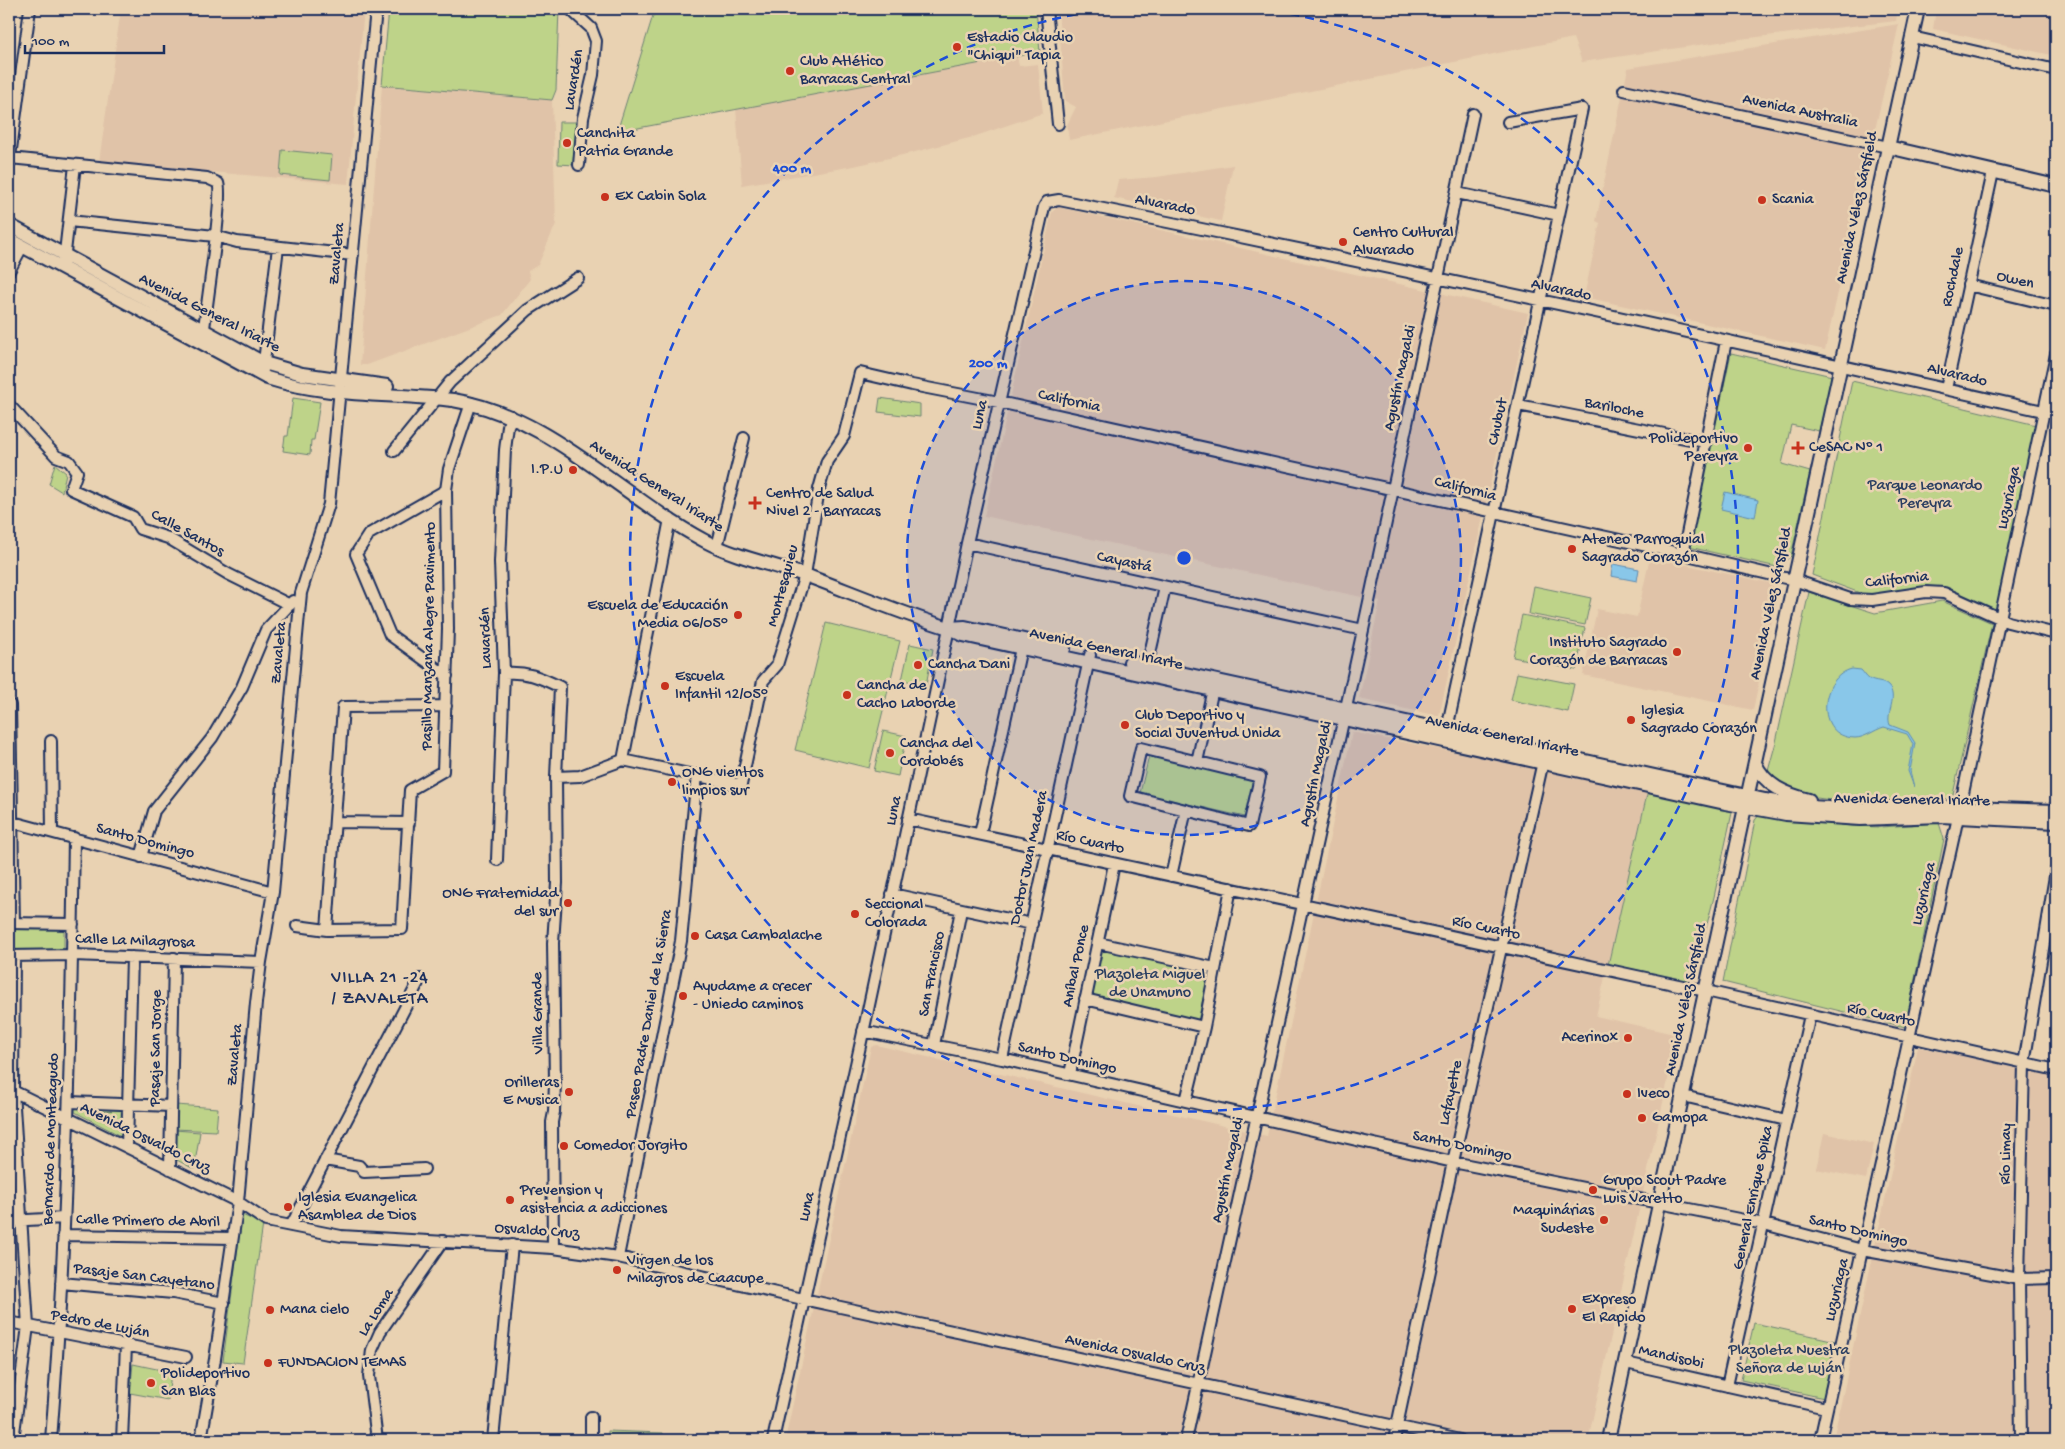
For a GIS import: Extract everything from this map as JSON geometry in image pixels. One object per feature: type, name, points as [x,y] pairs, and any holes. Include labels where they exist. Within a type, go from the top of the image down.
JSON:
[{"type":"main road","name":"Avenida Vélez Sársfield","points":[[1608,1440],[1918,9]]},
{"type":"main road","name":"Avenida Australia","points":[[1888,148],[2056,186]]},
{"type":"main road","name":"Avenida General Iriarte","points":[[9,225],[64,263],[263,369],[277,381],[298,386],[341,386],[474,397],[507,406],[536,423],[548,436]]},
{"type":"main road","name":"Avenida General Iriarte","points":[[9,240],[64,263]]},
{"type":"main road","name":"Avenida General Iriarte","points":[[438,395],[511,416],[548,436],[701,539],[806,575],[949,628],[963,635],[1021,648],[1146,670],[1747,801],[1786,814],[1860,819],[1959,812],[2056,822]]},
{"type":"main road","name":"Avenida General Iriarte","points":[[949,628],[965,627],[1089,659]]},
{"type":"main road","points":[[1755,763],[1764,779],[1777,788],[1804,799],[1846,809]]},
{"type":"main road","name":"Avenida General Iriarte","points":[[1747,801],[1846,809],[1959,812],[2056,811]]},
{"type":"street","points":[[30,9],[9,161],[75,165],[208,178],[216,181],[220,191],[202,337]]},
{"type":"street","name":"Zavaleta","points":[[201,1440],[224,1303],[238,1202],[261,962],[273,892],[301,593],[329,504],[376,9]]},
{"type":"street","name":"Lavardén","points":[[570,9],[591,28],[596,41],[593,75],[584,118],[579,166]]},
{"type":"street","points":[[1046,9],[1058,124]]},
{"type":"street","points":[[1912,37],[2056,70]]},
{"type":"street","name":"Avenida Australia","points":[[1624,90],[1888,148]]},
{"type":"street","name":"Chubut","points":[[1445,736],[1582,109],[1508,122]]},
{"type":"street","name":"Agustín Magaldi","points":[[1186,1440],[1394,488],[1473,114]]},
{"type":"street","points":[[64,263],[75,165]]},
{"type":"street","name":"Rochdale","points":[[1946,389],[1993,172]]},
{"type":"street","points":[[1457,192],[1559,215]]},
{"type":"street","name":"Alvarado","points":[[1059,200],[1841,365],[2056,414]]},
{"type":"street","name":"Luna","points":[[773,1440],[999,402],[1044,208],[1049,201],[1059,200]]},
{"type":"street","points":[[69,221],[215,236],[237,242],[353,255]]},
{"type":"street","points":[[9,272],[22,247]]},
{"type":"street","points":[[263,369],[278,247]]},
{"type":"street","points":[[394,451],[438,395],[528,310],[578,278]]},
{"type":"street","name":"Owen","points":[[1968,285],[2056,306]]},
{"type":"street","points":[[1683,554],[1726,341]]},
{"type":"street","name":"Luzuriaga","points":[[1820,1440],[1959,812],[2056,354]]},
{"type":"street","name":"California","points":[[860,373],[1394,488],[1495,513],[1794,580],[1841,597],[1862,600],[1940,592],[2000,618],[2056,634]]},
{"type":"street","name":"Montesquieu","points":[[697,775],[741,785],[763,681],[777,665],[806,575],[816,503],[826,462],[844,436],[860,373]]},
{"type":"street","name":"Pasillo Manzana Alegre Pavimento","points":[[296,926],[327,930],[402,929],[410,790],[443,771],[448,629],[446,490],[449,469],[471,403]]},
{"type":"street","name":"Calle Santos","points":[[9,405],[56,456],[69,461],[77,472],[71,489],[133,516],[140,529],[168,538],[228,574],[290,605]]},
{"type":"street","name":"Bariloche","points":[[1518,405],[1705,442]]},
{"type":"street","name":"Lavardén","points":[[497,860],[504,673],[500,562],[506,435],[511,416]]},
{"type":"street","points":[[717,546],[744,438]]},
{"type":"street","points":[[446,490],[369,534],[356,554],[390,634],[446,676]]},
{"type":"street","points":[[623,760],[670,519]]},
{"type":"street","name":"Cayastá","points":[[967,543],[1363,630]]},
{"type":"street","points":[[1146,670],[1166,587]]},
{"type":"street","points":[[141,856],[154,811],[212,738],[242,687],[266,630],[301,593]]},
{"type":"street","points":[[980,834],[1021,648]]},
{"type":"street","name":"Doctor Juan Madera","points":[[1002,1059],[1089,659]]},
{"type":"street","name":"Villa Grande","points":[[504,673],[519,672],[542,678],[560,687],[556,777],[556,883],[553,943],[555,1081],[552,1122],[553,1248]]},
{"type":"street","points":[[1197,762],[1214,686]]},
{"type":"street","points":[[10,704],[11,923],[73,924]]},
{"type":"street","points":[[327,930],[343,707],[446,706]]},
{"type":"street","points":[[51,741],[52,832]]},
{"type":"street","points":[[1141,748],[1260,777],[1249,826],[1186,810],[1130,796],[1141,748]]},
{"type":"street","name":"Lafayette","points":[[1394,1440],[1453,1162],[1543,758]]},
{"type":"street","points":[[556,777],[580,776],[623,760],[697,775]]},
{"type":"street","name":"Paseo Padre Daniel de la Sierra","points":[[618,1257],[681,942],[697,775]]},
{"type":"street","points":[[1172,876],[1186,810]]},
{"type":"street","name":"Río Cuarto","points":[[908,819],[1304,903],[2056,1070]]},
{"type":"street","name":"Santo Domingo","points":[[11,821],[273,892]]},
{"type":"street","points":[[335,822],[409,823]]},
{"type":"street","name":"Bernardo de Monteagudo","points":[[52,1440],[60,1332],[70,1102],[74,838]]},
{"type":"street","name":"Aníbal Ponce","points":[[1070,1074],[1114,864]]},
{"type":"street","name":"Río Limay","points":[[2021,1440],[2019,1279],[2024,1064],[2056,870]]},
{"type":"street","points":[[1186,1101],[1204,1027],[1231,888]]},
{"type":"street","points":[[892,894],[1032,924]]},
{"type":"street","name":"San Francisco","points":[[934,1045],[961,910]]},
{"type":"street","points":[[1098,943],[1215,968]]},
{"type":"street","name":"Calle La Milagrosa","points":[[11,956],[73,955],[261,962]]},
{"type":"street","points":[[11,956],[11,1090],[28,1326],[13,1440]]},
{"type":"street","points":[[127,1147],[132,957]]},
{"type":"street","name":"Pasaje San Jorge","points":[[170,1169],[174,958]]},
{"type":"street","points":[[291,1226],[420,979]]},
{"type":"street","points":[[1085,999],[1204,1027]]},
{"type":"street","name":"General Enrique Spika","points":[[1727,1386],[1810,1016]]},
{"type":"street","name":"Santo Domingo","points":[[863,1031],[1070,1074],[1453,1162],[1764,1224],[1862,1250],[2019,1279],[2056,1278]]},
{"type":"street","name":"Avenida Osvaldo Cruz","points":[[11,1090],[238,1202],[266,1221]]},
{"type":"street","points":[[1682,1096],[1786,1120]]},
{"type":"street","points":[[70,1102],[171,1106]]},
{"type":"street","points":[[325,1160],[359,1166],[364,1172],[424,1169]]},
{"type":"street","points":[[9,1221],[64,1218]]},
{"type":"street","name":"Osvaldo Cruz","points":[[266,1221],[341,1236],[553,1248],[618,1257],[803,1299]]},
{"type":"street","name":"Calle Primero de Abril","points":[[63,1235],[232,1238]]},
{"type":"street","name":"La Loma","points":[[376,1440],[369,1376],[372,1350],[380,1332],[443,1241]]},
{"type":"street","points":[[493,1440],[512,1245]]},
{"type":"street","name":"Pasaje San Cayetano","points":[[61,1282],[173,1293],[224,1303]]},
{"type":"street","name":"Avenida Osvaldo Cruz","points":[[803,1299],[1460,1440]]},
{"type":"street","name":"Pedro de Luján","points":[[9,1322],[186,1357]]},
{"type":"street","points":[[122,1440],[126,1345]]},
{"type":"street","name":"Mandisobi","points":[[1626,1363],[1826,1408]]},
{"type":"street","points":[[590,1417],[591,1440]]},
{"type":"shaded area","points":[[121,9],[364,9],[348,184],[99,162]]},
{"type":"shaded area","points":[[1058,9],[1898,9],[1896,21],[1740,39],[1582,62],[1573,38],[1069,140],[1067,125],[1076,107],[1065,101]]},
{"type":"shaded area","points":[[1936,9],[2056,9],[2056,56],[1933,29]]},
{"type":"shaded area","points":[[1899,24],[1825,350],[1584,297],[1600,223],[1596,221],[1628,68]]},
{"type":"shaded area","points":[[1017,56],[1019,66],[1038,64],[1043,113],[973,137],[911,153],[854,166],[742,185],[736,109]]},
{"type":"shaded area","points":[[382,85],[552,100],[556,224],[538,265],[528,271],[530,279],[502,315],[367,365],[360,365]]},
{"type":"shaded area","points":[[1233,165],[1221,221],[1114,198],[1118,180],[1157,177]]},
{"type":"shaded area","points":[[1058,207],[1528,313],[1439,716],[1359,699],[1380,601],[984,516],[1052,212]]},
{"type":"shaded area","name":"Instituto Sagrado Corazón de Barracas","points":[[1650,557],[1770,583],[1778,592],[1753,710],[1583,675],[1597,609],[1637,617]]},
{"type":"shaded area","points":[[1352,732],[1648,790],[1596,1016],[1678,1035],[1588,1440],[785,1440],[871,1047],[876,1045],[1267,1136]]},
{"type":"shaded area","points":[[1918,1047],[2056,1074],[2056,1440],[1833,1440]]},
{"type":"shaded area","points":[[1824,1133],[1874,1144],[1866,1179],[1816,1169]]},
{"type":"green space","points":[[389,9],[559,9],[556,90],[552,100],[382,85]]},
{"type":"green space","name":"Club Atlético Barracas Central","points":[[655,9],[1036,9],[1040,52],[617,132]]},
{"type":"green space","name":"Canchita Patria Grande","points":[[559,122],[576,122],[575,165],[558,164]]},
{"type":"green space","points":[[282,150],[332,155],[330,180],[280,175]]},
{"type":"green space","name":"Polideportivo Pereyra","points":[[1731,353],[1832,376],[1819,431],[1791,425],[1782,464],[1810,472],[1791,556],[1777,567],[1689,547]]},
{"type":"green space","name":"Parque Leonardo Pereyra","points":[[1852,381],[2036,425],[1997,612],[1946,588],[1876,599],[1812,575]]},
{"type":"green space","points":[[293,398],[320,402],[314,440],[311,440],[310,455],[283,451],[285,436],[288,436]]},
{"type":"green space","points":[[880,398],[920,404],[920,417],[878,412]]},
{"type":"green space","points":[[55,464],[66,473],[62,492],[49,484]]},
{"type":"green space","points":[[1534,586],[1591,598],[1585,625],[1529,614]]},
{"type":"green space","points":[[1809,592],[1875,613],[1942,601],[1992,623],[1951,803],[1852,803],[1803,796],[1769,777],[1768,771]]},
{"type":"green space","points":[[1522,615],[1585,628],[1576,670],[1513,657]]},
{"type":"green space","name":"Cancha de Cacho Laborde","points":[[826,623],[900,641],[869,768],[795,750]]},
{"type":"green space","name":"Cancha Dani","points":[[910,644],[933,649],[926,685],[902,680]]},
{"type":"green space","points":[[1517,673],[1574,684],[1568,712],[1511,700]]},
{"type":"green space","name":"Cancha del Cordobés","points":[[883,731],[906,736],[898,776],[874,771]]},
{"type":"green space","points":[[1149,756],[1253,780],[1245,817],[1140,793]]},
{"type":"green space","points":[[1648,790],[1733,808],[1714,897],[1694,975],[1687,981],[1608,965]]},
{"type":"green space","points":[[1761,813],[1850,826],[1881,827],[1939,823],[1944,839],[1905,1027],[1723,982],[1755,820]]},
{"type":"green space","points":[[9,926],[64,927],[64,952],[9,952]]},
{"type":"green space","name":"Plazoleta Miguel de Unamuno","points":[[1102,948],[1209,972],[1198,1021],[1091,997]]},
{"type":"green space","points":[[75,1103],[123,1107],[123,1137],[75,1112]]},
{"type":"green space","points":[[176,1105],[218,1108],[216,1131],[175,1129]]},
{"type":"green space","points":[[175,1130],[200,1132],[194,1169],[173,1158]]},
{"type":"green space","points":[[9,1184],[14,1184],[15,1212],[9,1212]]},
{"type":"green space","points":[[242,1215],[263,1224],[243,1363],[223,1361]]},
{"type":"green space","name":"Plazoleta Nuestra Señora de Luján","points":[[1754,1323],[1836,1341],[1824,1398],[1741,1380]]},
{"type":"green space","name":"Polideportivo San Blas","points":[[133,1364],[171,1372],[168,1400],[130,1393]]},
{"type":"green space","points":[[608,1431],[663,1433],[663,1440],[608,1440]]},
{"type":"water","points":[[1725,492],[1758,500],[1755,517],[1721,509]]},
{"type":"water","points":[[1613,564],[1639,569],[1637,581],[1611,576]]},
{"type":"water","points":[[1852,669],[1861,670],[1869,679],[1886,684],[1891,690],[1890,725],[1908,732],[1915,743],[1910,771],[1914,787],[1908,771],[1913,744],[1907,734],[1884,727],[1862,737],[1855,738],[1842,735],[1832,728],[1827,718],[1828,694],[1833,683],[1841,674]]},
{"type":"place","name":"Estadio Claudio \"Chiqui\" Tapia","points":[[957,47]]},
{"type":"place","name":"Club Atlético Barracas Central","points":[[790,71]]},
{"type":"place","name":"Canchita Patria Grande","points":[[567,143]]},
{"type":"place","name":"Ex Cabin Sola","points":[[605,197]]},
{"type":"place","name":"Scania","points":[[1762,200]]},
{"type":"place","name":"Centro Cultural Alvarado","points":[[1343,242]]},
{"type":"place","name":"Polideportivo Pereyra","points":[[1748,448]]},
{"type":"place","name":"CeSAC Nº 1","points":[[1798,448]]},
{"type":"place","name":"I.P.U","points":[[573,470]]},
{"type":"place","name":"Centro de Salud Nivel 2 - Barracas","points":[[755,503]]},
{"type":"place","name":"Ateneo Parroquial Sagrado Corazón","points":[[1572,549]]},
{"type":"place","name":"Escuela de Educación Media 06/05°","points":[[738,615]]},
{"type":"place","name":"Instituto Sagrado Corazón de Barracas","points":[[1677,652]]},
{"type":"place","name":"Cancha Dani","points":[[918,665]]},
{"type":"place","name":"Escuela Infantil 12/05°","points":[[665,686]]},
{"type":"place","name":"Cancha de Cacho Laborde","points":[[847,695]]},
{"type":"place","name":"Iglesia Sagrado Corazón","points":[[1631,720]]},
{"type":"place","name":"Club Deportivo y Social Juventud Unida","points":[[1125,725]]},
{"type":"place","name":"Cancha del Cordobés","points":[[890,753]]},
{"type":"place","name":"ONG vientos limpios sur","points":[[672,782]]},
{"type":"place","name":"ONG Fraternidad del sur","points":[[568,903]]},
{"type":"place","name":"Seccional Colorada","points":[[855,914]]},
{"type":"place","name":"Casa Cambalache","points":[[695,936]]},
{"type":"place","name":"Ayudame a crecer - Uniedo caminos","points":[[683,996]]},
{"type":"place","name":"Acerinox","points":[[1628,1038]]},
{"type":"place","name":"Orilleras E Musica","points":[[569,1092]]},
{"type":"place","name":"Iveco","points":[[1627,1094]]},
{"type":"place","name":"Gamopa","points":[[1642,1118]]},
{"type":"place","name":"Comedor Jorgito","points":[[564,1146]]},
{"type":"place","name":"Grupo Scout Padre Luis Varetto","points":[[1593,1190]]},
{"type":"place","name":"Prevension y asistencia a adicciones","points":[[510,1200]]},
{"type":"place","name":"Iglesia Evangelica Asamblea de Dios","points":[[288,1207]]},
{"type":"place","name":"Maquinárias Sudeste","points":[[1604,1220]]},
{"type":"place","name":"Virgen de los Milagros de Caacupe","points":[[617,1270]]},
{"type":"place","name":"Expreso El Rapido","points":[[1572,1309]]},
{"type":"place","name":"Mana cielo","points":[[270,1310]]},
{"type":"place","name":"FUNDACION TEMAS","points":[[268,1363]]},
{"type":"place","name":"Polideportivo San Blas","points":[[151,1383]]},
{"type":"district","name":"VILLA 21 -24 / ZAVALETA","points":[[380,988]]}]
